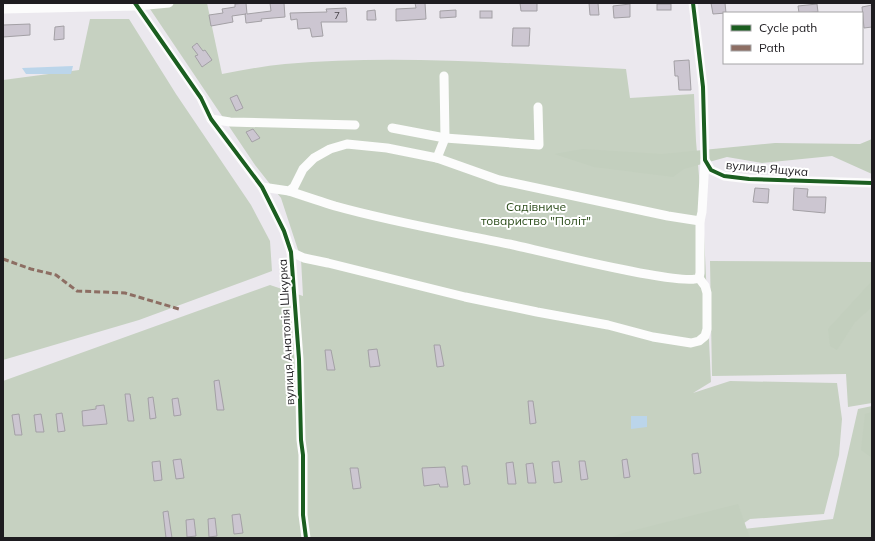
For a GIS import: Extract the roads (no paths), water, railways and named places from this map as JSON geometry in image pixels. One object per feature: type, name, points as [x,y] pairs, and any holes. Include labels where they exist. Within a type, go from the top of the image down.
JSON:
[{"type":"street","points":[[3,9],[169,3]]},
{"type":"street","points":[[292,252],[304,258],[465,297],[608,325],[653,337],[691,343],[699,341],[705,336],[707,329],[707,293],[705,286],[699,278],[700,221],[702,212],[705,160],[703,87],[693,3]]},
{"type":"street","name":"вулиця Анатолія Шкурка","points":[[136,4],[201,98],[211,119],[262,187],[284,231],[292,252],[299,359],[301,440],[303,455],[303,515],[306,538]]},
{"type":"street","points":[[437,158],[445,138],[444,76]]},
{"type":"street","points":[[392,128],[445,138],[539,144],[538,107]]},
{"type":"street","points":[[211,119],[230,122],[355,126]]},
{"type":"street","points":[[289,191],[294,187],[303,169],[314,158],[330,149],[346,144],[387,148],[437,158],[499,180],[668,216],[700,221]]},
{"type":"street","name":"вулиця Ящука","points":[[705,160],[711,170],[724,176],[749,179],[872,183]]},
{"type":"street","points":[[262,187],[289,191],[335,206],[624,270],[682,280],[695,280],[699,278]]},
{"type":"water","points":[[73,66],[71,74],[26,74],[22,68]]},
{"type":"water","points":[[631,416],[647,416],[647,427],[631,429]]},
{"type":"park label","name":"Садівниче товариство \"Політ\"","points":[[536,213]]}]
